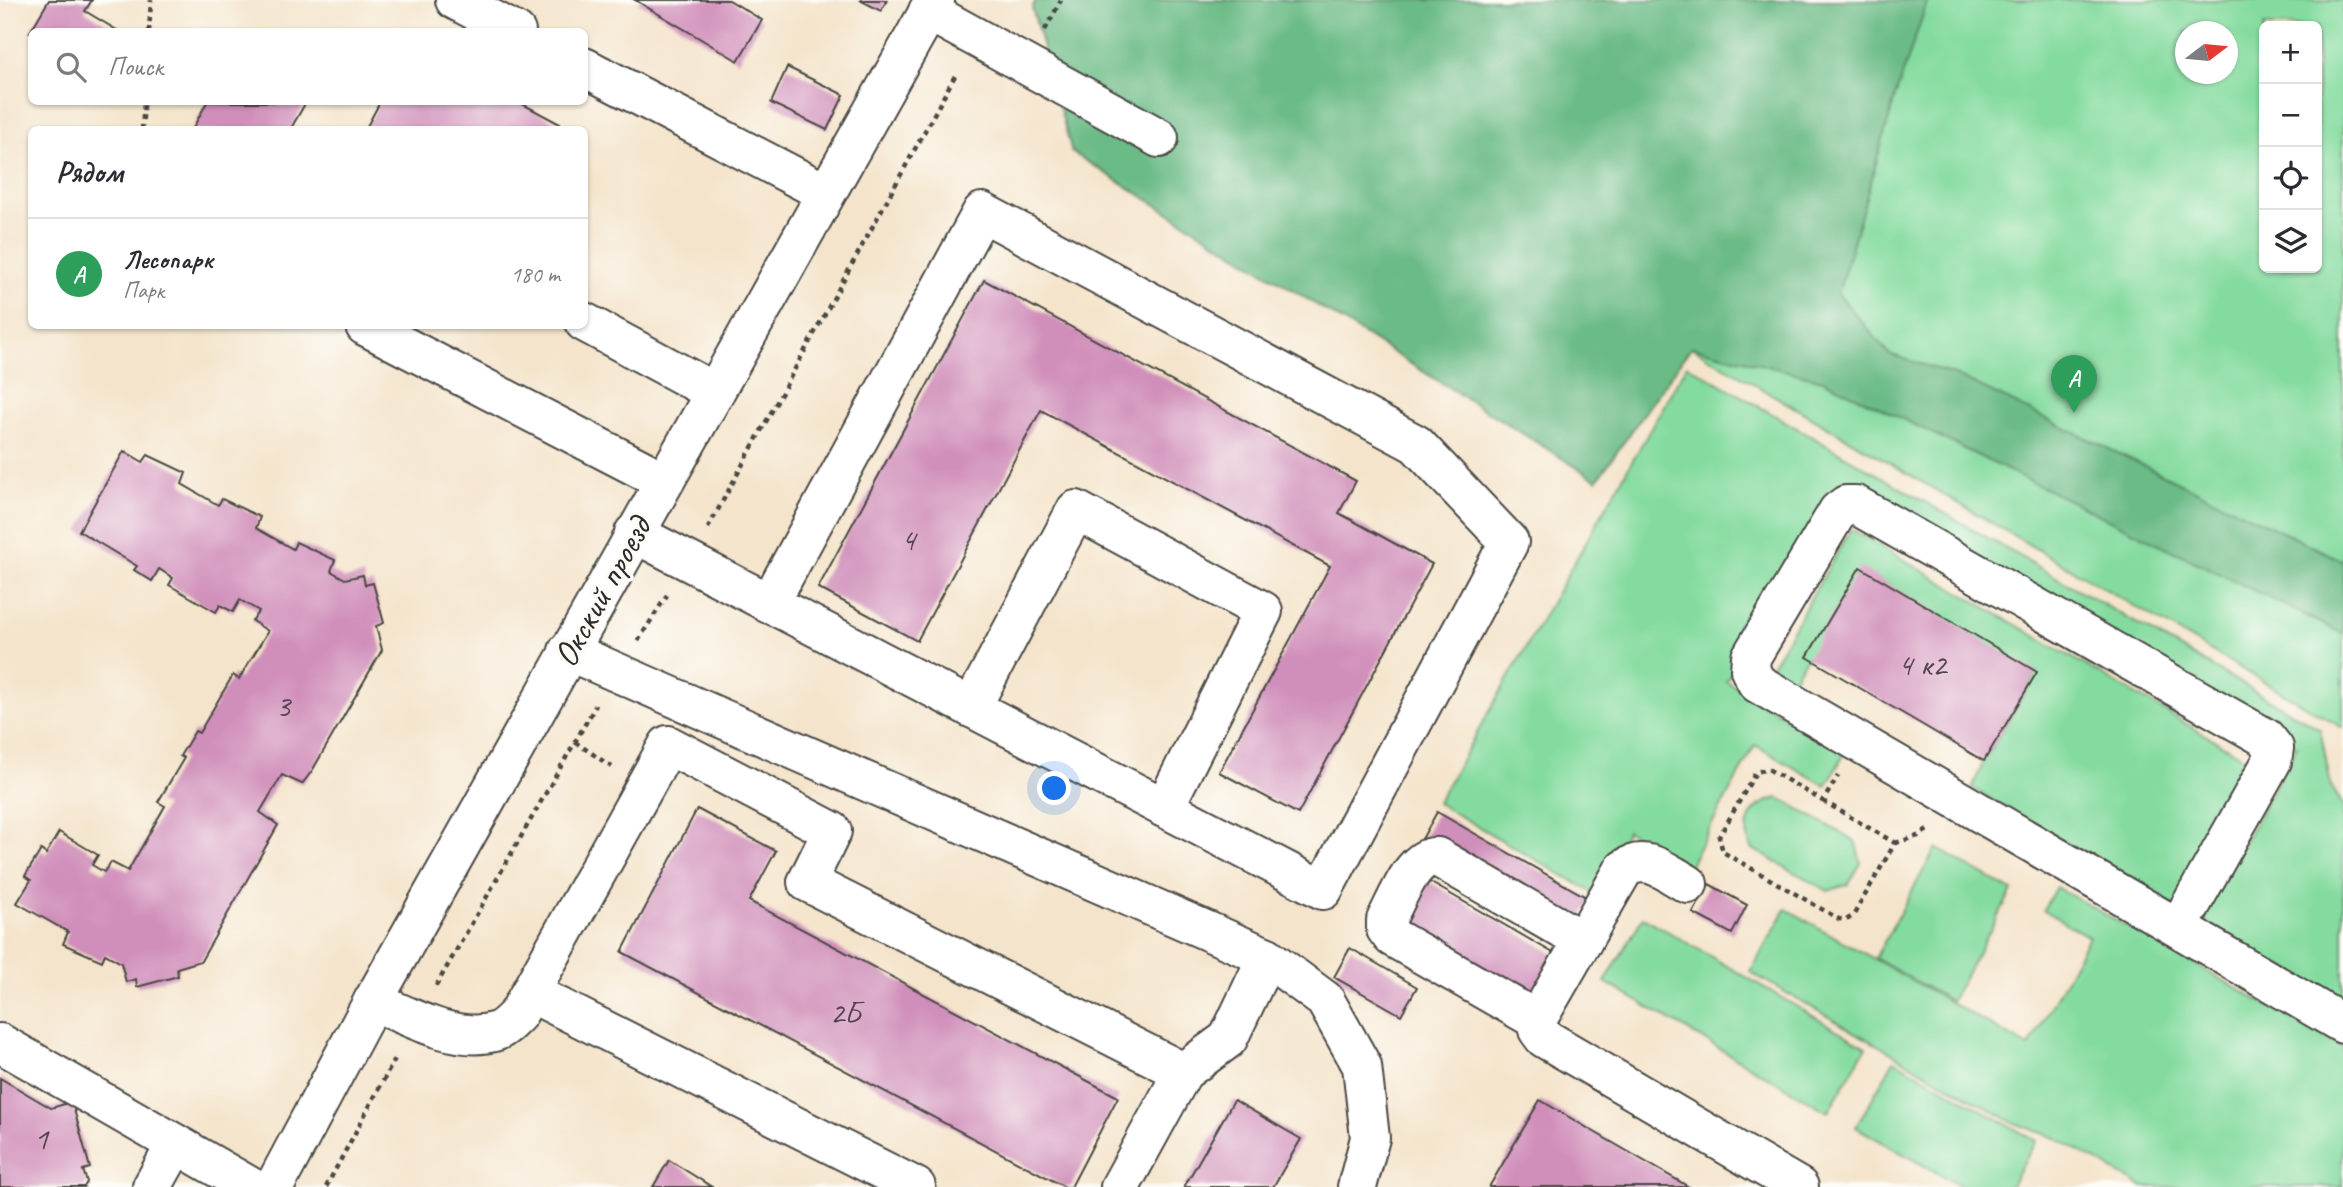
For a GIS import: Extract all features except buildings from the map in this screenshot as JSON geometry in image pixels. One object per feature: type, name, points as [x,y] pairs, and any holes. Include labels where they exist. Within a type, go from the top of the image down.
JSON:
[{"type":"street","points":[[455,0],[508,28]]},
{"type":"street","points":[[931,6],[976,37],[1159,138]]},
{"type":"street","name":"Окский проезд","points":[[274,1187],[373,1000],[931,6]]},
{"type":"street","points":[[588,69],[826,194]]},
{"type":"street","points":[[635,533],[769,604],[1323,890],[1509,542],[1416,444],[982,212],[769,604]]},
{"type":"street","points":[[588,324],[714,392]]},
{"type":"street","points":[[371,329],[664,481]]},
{"type":"street","points":[[2178,928],[2272,761],[2273,748],[2266,737],[1856,505],[1846,505],[1838,511],[1751,657],[1750,670],[1757,683],[1858,742],[2343,1024]]},
{"type":"street","points":[[971,708],[1076,510],[1263,611],[1164,808]]},
{"type":"street","points":[[568,651],[1267,957],[1325,1000],[1362,1066],[1370,1138],[1357,1187]]},
{"type":"street","points":[[373,1000],[416,1020],[472,1036],[500,1030],[519,1014],[668,745],[832,831],[807,882],[1183,1072]]},
{"type":"street","points":[[1537,1020],[1392,937],[1386,929],[1386,919],[1412,874],[1428,856],[1437,857],[1583,941]]},
{"type":"street","points":[[1688,884],[1646,862],[1634,861],[1624,869],[1537,1020],[1538,1030],[1544,1038],[1799,1187]]},
{"type":"street","points":[[1120,1187],[1183,1072],[1228,1039],[1267,957]]},
{"type":"street","points":[[531,993],[916,1187]]},
{"type":"street","points":[[0,1043],[251,1187]]},
{"type":"street","points":[[152,1187],[176,1144]]},
{"type":"path","points":[[149,28],[151,0]]},
{"type":"path","points":[[633,649],[689,562],[976,37]]},
{"type":"path","points":[[142,126],[144,105]]},
{"type":"path","points":[[326,1187],[416,1020],[601,695]]},
{"type":"path","points":[[1824,801],[1858,742]]},
{"type":"path","points":[[1762,768],[1824,801],[1895,843],[1853,916],[1846,920],[1839,919],[1723,852],[1719,845],[1719,837],[1756,772],[1762,768]]},
{"type":"green space","points":[[1036,0],[1928,0],[1896,94],[1838,294],[1889,354],[1955,375],[2343,561],[2343,634],[1823,380],[1691,347],[1597,480],[1072,152],[1032,8]]},
{"type":"green space","points":[[1037,0],[2343,0],[2343,728],[1691,347],[1597,480],[1072,152]]},
{"type":"green space","points":[[1687,365],[2320,729],[2331,786],[2343,805],[2343,1012],[2208,930],[2205,913],[2297,746],[1844,481],[1726,681],[1845,753],[1826,786],[1755,745],[1689,866],[1627,831],[1592,892],[1437,803]]},
{"type":"green space","points":[[1851,529],[2257,765],[2175,906],[1972,788],[1984,761],[2037,672],[1807,657],[1790,683],[1769,670]]},
{"type":"green space","points":[[1779,798],[1855,841],[1861,863],[1849,884],[1828,891],[1751,848],[1747,830],[1751,815],[1762,804]]},
{"type":"green space","points":[[1936,848],[2012,891],[1951,1001],[1875,958]]},
{"type":"green space","points":[[2056,887],[2343,1047],[2342,1187],[2143,1187],[2056,1138],[2012,1122],[1750,972],[1786,909],[2029,1047],[2089,937],[2043,910]]},
{"type":"green space","points":[[1643,917],[1866,1047],[1828,1112],[1605,982]]},
{"type":"green space","points":[[1894,1060],[2036,1141],[2010,1187],[1962,1187],[1856,1127]]},
{"type":"place","name":"Лесопарк","points":[[2074,413]]}]
